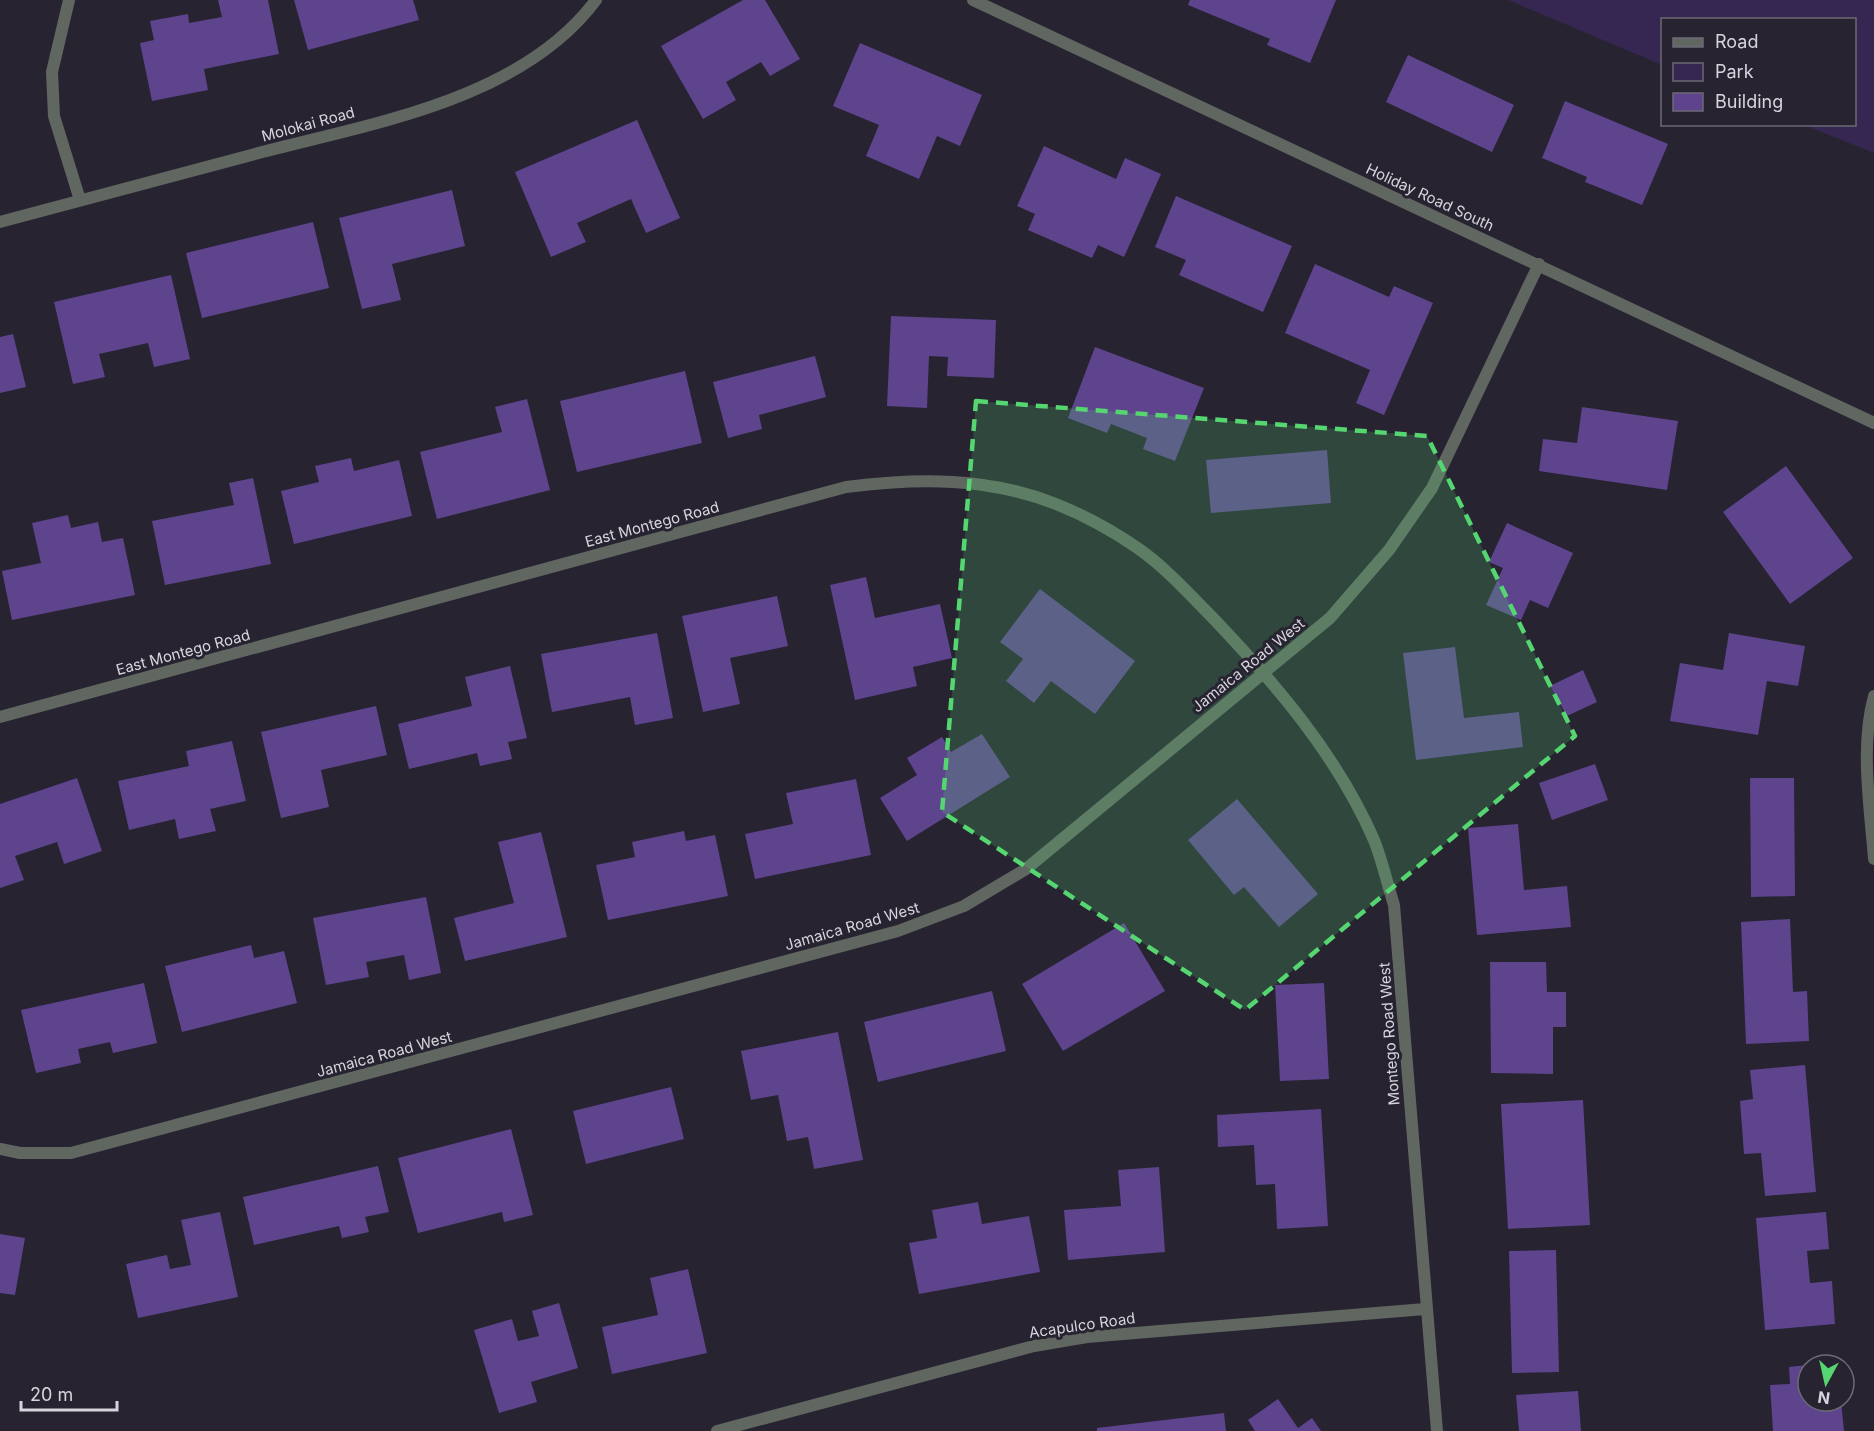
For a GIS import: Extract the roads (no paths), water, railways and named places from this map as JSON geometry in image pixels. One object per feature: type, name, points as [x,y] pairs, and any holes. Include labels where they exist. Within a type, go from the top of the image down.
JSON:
[{"type":"street","points":[[69,0],[52,72],[54,116],[81,200]]},
{"type":"street","name":"Molokai Road","points":[[0,222],[420,110],[488,84],[546,49],[596,0]]},
{"type":"street","name":"Holiday Road South","points":[[973,0],[1874,423]]},
{"type":"street","name":"Jamaica Road West","points":[[0,1149],[20,1153],[71,1153],[898,931],[964,906],[1026,869],[1330,618],[1389,550],[1432,488],[1539,264]]},
{"type":"street","name":"East Montego Road","points":[[0,717],[846,487],[903,480],[948,480],[1001,488],[1055,504],[1102,525],[1141,551],[1181,585],[1264,671]]},
{"type":"street","name":"Montego Road West","points":[[1264,671],[1326,754],[1353,798],[1374,841],[1394,905],[1425,1309],[1437,1431]]},
{"type":"street","points":[[1874,696],[1868,737],[1868,784],[1874,859]]},
{"type":"street","name":"Acapulco Road","points":[[717,1431],[1034,1346],[1087,1336],[1425,1309]]}]
